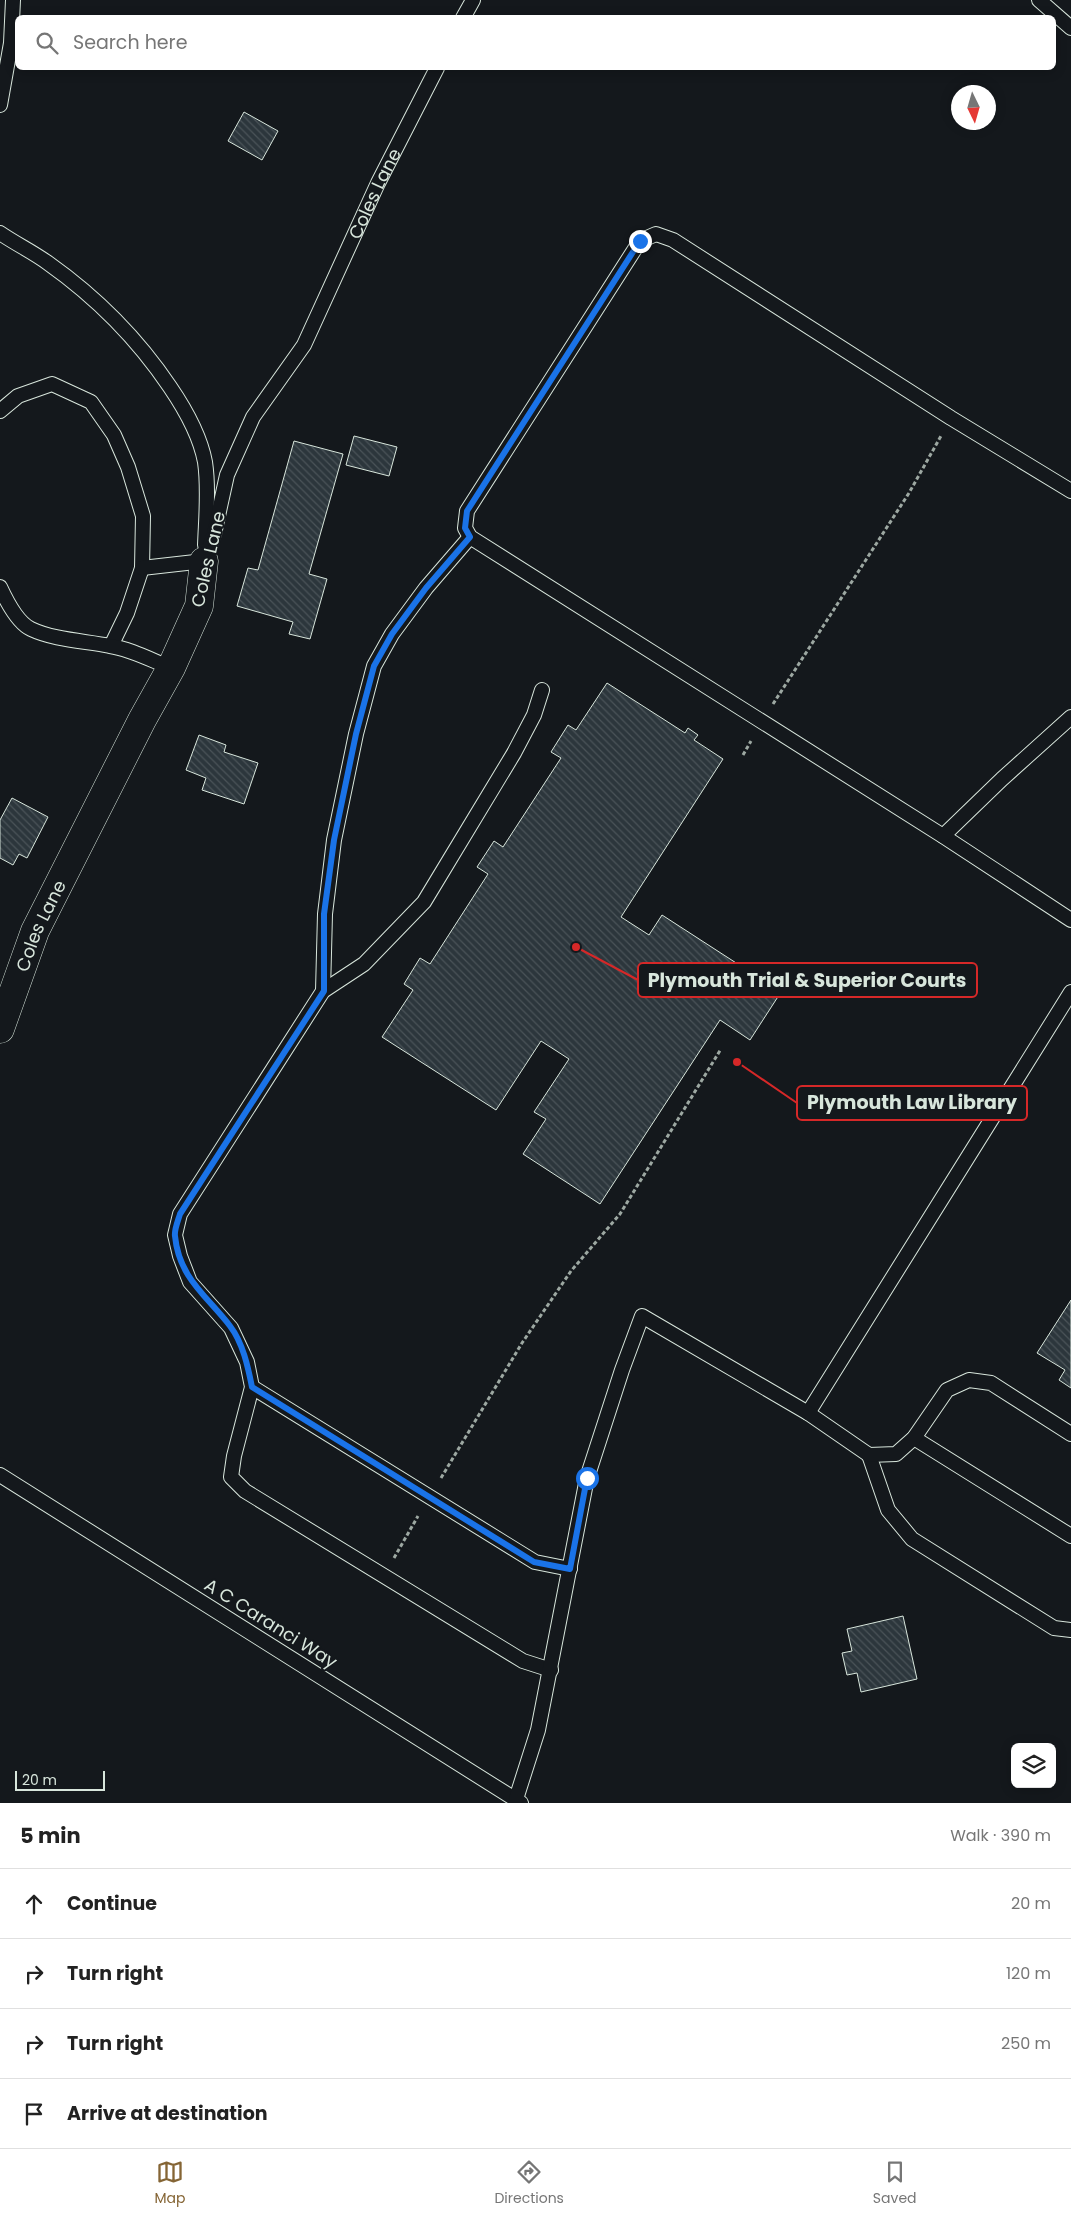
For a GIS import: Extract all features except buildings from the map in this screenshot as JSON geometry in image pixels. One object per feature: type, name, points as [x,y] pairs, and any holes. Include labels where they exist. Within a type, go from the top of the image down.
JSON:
[{"type":"street","name":"Coles Lane","points":[[0,1029],[35,931],[142,720],[171,668],[199,606],[204,561]]},
{"type":"lane","points":[[0,105],[11,43],[13,0]]},
{"type":"lane","points":[[465,15],[473,0]]},
{"type":"lane","points":[[1039,0],[1071,28]]},
{"type":"lane","name":"Coles Lane","points":[[204,561],[214,534],[227,475],[253,417],[304,345],[378,183],[436,70]]},
{"type":"lane","points":[[0,233],[48,263],[103,307],[142,348],[178,399],[194,429],[204,460],[207,482],[204,561],[142,568]]},
{"type":"lane","points":[[1071,491],[951,418],[673,240],[656,234],[640,241],[467,511],[465,528],[470,537],[943,836],[1071,920]]},
{"type":"lane","points":[[0,411],[18,396],[52,384],[91,402],[114,435],[128,467],[142,516],[142,568],[127,614],[111,646]]},
{"type":"lane","points":[[324,991],[324,914],[334,840],[356,734],[374,666],[392,634],[426,588],[470,537]]},
{"type":"lane","points":[[0,587],[9,607],[30,629],[80,642],[111,646],[135,653],[171,668]]},
{"type":"lane","points":[[542,690],[534,714],[514,753],[424,902],[364,964],[324,991],[180,1214],[175,1235],[180,1256],[190,1282],[231,1328],[247,1362],[252,1387],[234,1456],[231,1477],[245,1491],[523,1661],[551,1670]]},
{"type":"lane","points":[[943,836],[1002,779],[1071,717]]},
{"type":"lane","points":[[808,1413],[1071,992]]},
{"type":"lane","points":[[518,1801],[538,1730],[551,1670],[587,1478],[622,1370],[642,1316],[808,1413],[869,1455],[888,1510],[912,1539],[1054,1628],[1071,1630]]},
{"type":"lane","points":[[869,1455],[896,1454],[914,1438],[947,1390],[969,1380],[991,1383],[1071,1434]]},
{"type":"lane","points":[[252,1387],[534,1562],[570,1569]]},
{"type":"lane","points":[[914,1438],[1071,1536]]},
{"type":"lane","name":"A C Caranci Way","points":[[0,1475],[518,1801]]},
{"type":"path","points":[[743,755],[761,722],[909,493],[951,418]]},
{"type":"path","points":[[383,1576],[522,1343],[572,1271],[620,1214],[721,1049]]},
{"type":"place","name":"Plymouth Trial & Superior Courts","points":[[576,947]]},
{"type":"place","name":"Plymouth Law Library","points":[[737,1062]]},
{"type":"route","points":[[587,1478],[570,1569],[534,1562],[252,1387],[247,1362],[231,1328],[190,1282],[180,1256],[175,1235],[180,1214],[267,1076],[324,991],[324,914],[334,840],[356,734],[374,666],[392,634],[426,588],[470,537],[465,528],[467,511],[640,241]]}]
